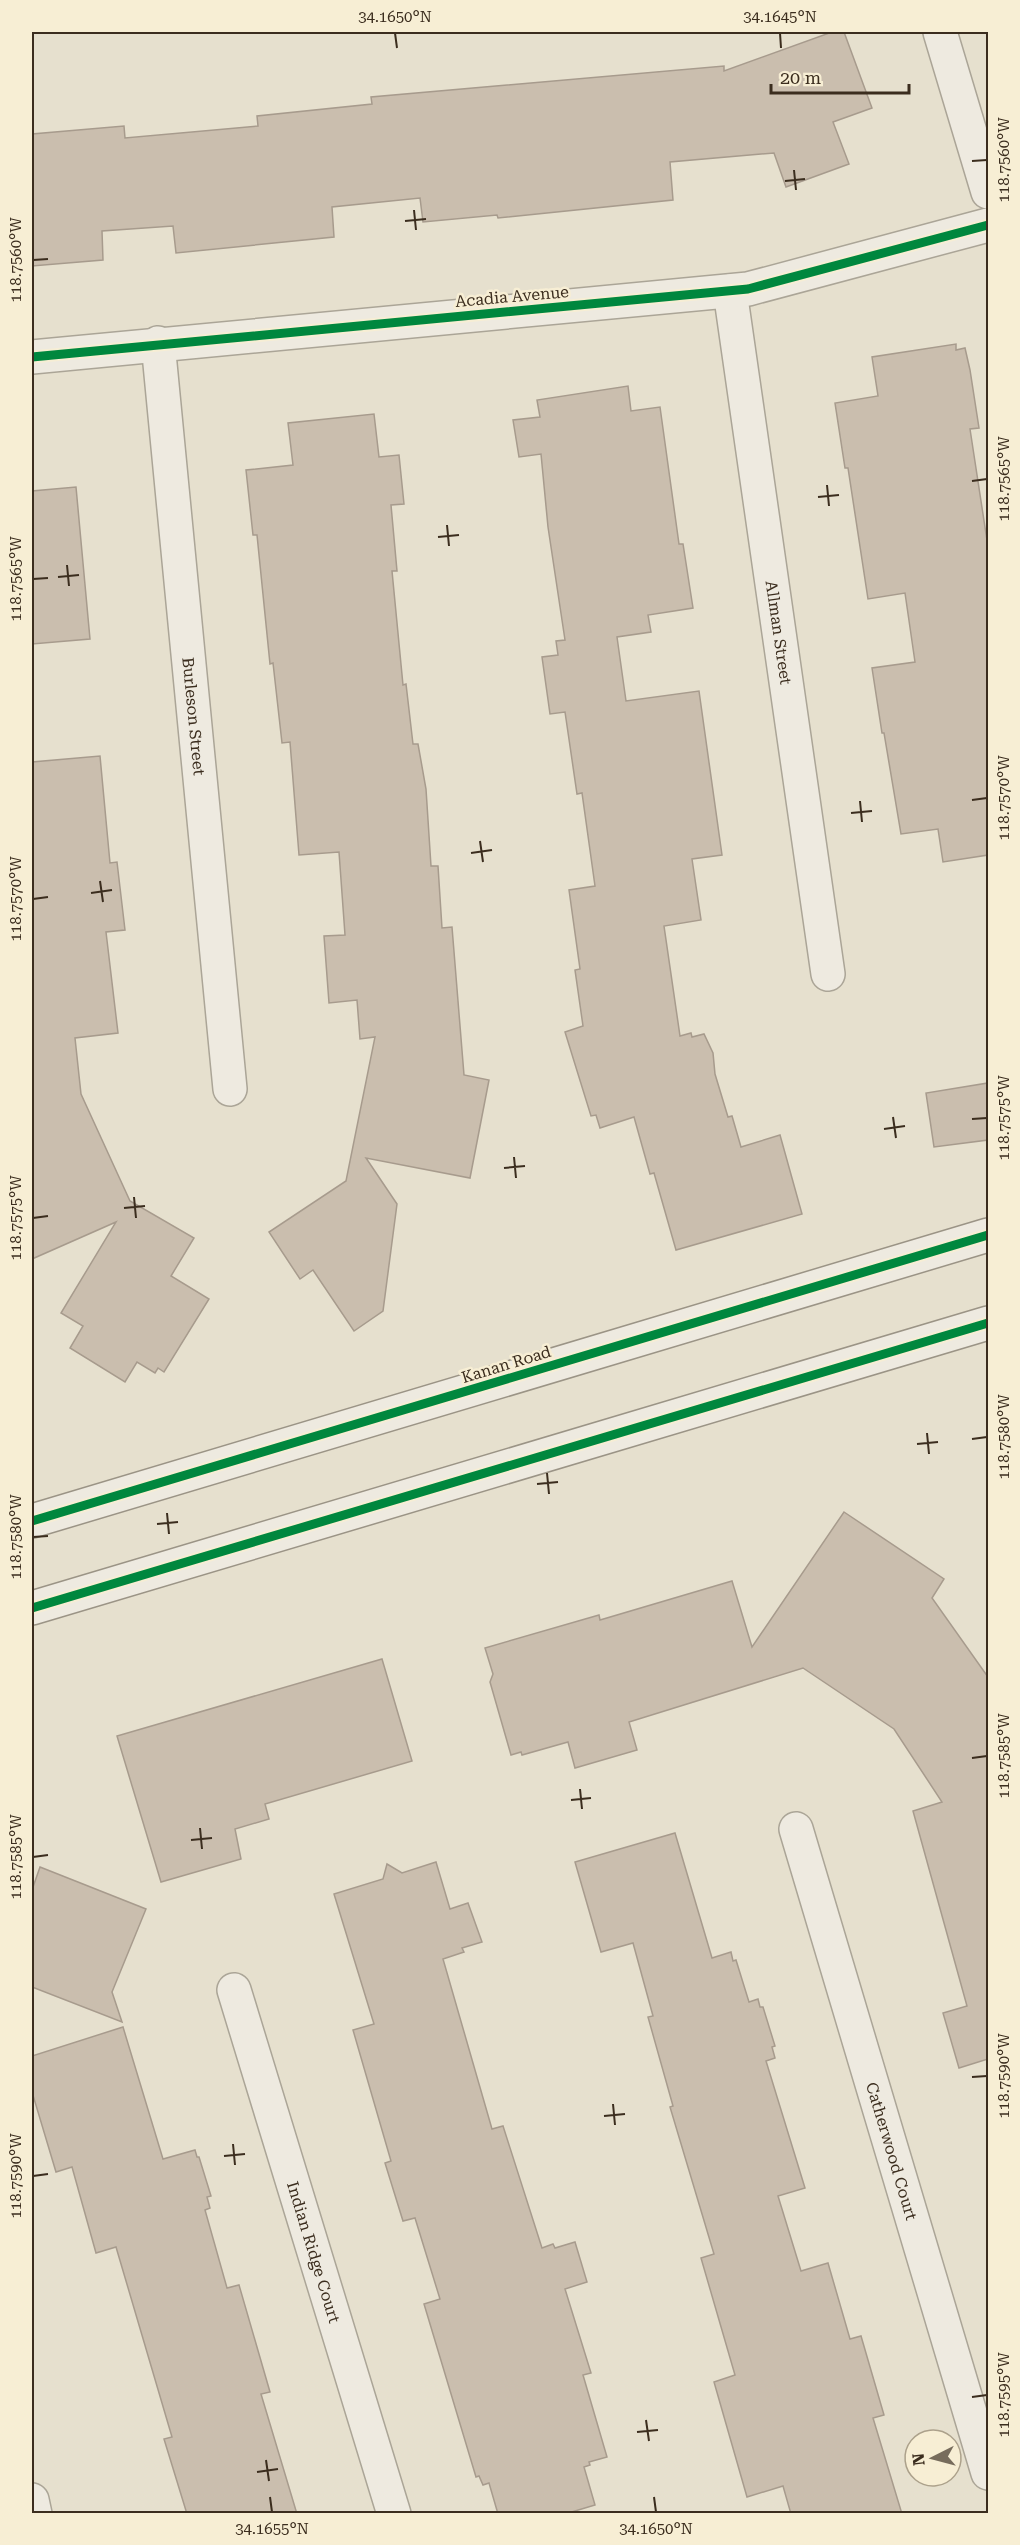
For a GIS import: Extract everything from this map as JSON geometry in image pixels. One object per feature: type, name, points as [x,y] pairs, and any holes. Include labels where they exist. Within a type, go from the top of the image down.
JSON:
[{"type":"street","points":[[940,32],[988,192]]},
{"type":"street","name":"Acadia Avenue","points":[[32,357],[748,289],[988,225]]},
{"type":"street","name":"Allman Street","points":[[730,291],[828,974]]},
{"type":"street","name":"Burleson Street","points":[[158,344],[230,1089]]},
{"type":"street","name":"Kanan Road","points":[[32,1521],[988,1235]]},
{"type":"street","points":[[32,1608],[988,1323]]},
{"type":"street","name":"Catherwood Court","points":[[795,1829],[988,2474]]},
{"type":"street","name":"Indian Ridge Court","points":[[234,1990],[394,2514]]},
{"type":"street","points":[[32,2500],[35,2514]]},
{"type":"building","points":[[832,32],[844,32],[872,108],[833,122],[849,164],[786,187],[774,153],[670,162],[673,200],[498,218],[497,215],[423,222],[420,198],[332,207],[334,237],[176,253],[173,226],[102,231],[103,260],[32,266],[32,134],[124,126],[125,138],[258,126],[257,116],[372,104],[371,97],[724,66],[724,71]]},
{"type":"building","points":[[956,344],[956,350],[965,348],[970,370],[979,428],[970,429],[988,547],[988,855],[943,862],[938,829],[901,834],[872,668],[915,662],[905,593],[868,599],[848,468],[845,468],[835,403],[878,396],[872,357]]},
{"type":"building","points":[[628,386],[631,411],[660,407],[679,544],[683,544],[693,608],[648,615],[651,632],[617,637],[626,701],[699,691],[722,855],[692,859],[701,920],[664,926],[680,1036],[691,1033],[692,1037],[704,1034],[713,1053],[715,1074],[728,1117],[732,1116],[741,1147],[780,1135],[802,1214],[676,1250],[654,1173],[650,1174],[634,1117],[600,1128],[596,1115],[591,1116],[565,1032],[583,1026],[575,970],[580,969],[569,890],[595,886],[582,793],[577,794],[565,712],[550,714],[542,657],[558,655],[556,641],[565,640],[548,527],[541,454],[519,457],[513,420],[540,417],[537,400]]},
{"type":"building","points":[[374,414],[379,457],[399,455],[404,504],[391,505],[397,571],[392,571],[403,685],[406,684],[413,744],[418,744],[426,789],[431,866],[438,866],[442,928],[452,927],[464,1075],[489,1080],[470,1178],[366,1158],[397,1204],[383,1311],[354,1331],[313,1270],[300,1279],[269,1232],[346,1181],[375,1037],[360,1039],[357,1000],[329,1003],[324,936],[345,935],[339,852],[299,855],[290,742],[282,743],[273,663],[270,664],[257,535],[253,535],[246,470],[293,465],[288,423]]},
{"type":"building","points":[[76,487],[90,639],[32,644],[32,491]]},
{"type":"building","points":[[100,756],[110,863],[117,862],[125,930],[106,932],[118,1033],[75,1038],[81,1094],[130,1201],[194,1238],[171,1276],[209,1299],[164,1372],[158,1368],[155,1373],[137,1362],[125,1382],[70,1348],[83,1326],[61,1313],[116,1222],[32,1259],[32,762]]},
{"type":"building","points":[[988,1083],[988,1140],[934,1147],[926,1093]]},
{"type":"building","points":[[844,1512],[944,1579],[932,1598],[988,1677],[988,2059],[959,2068],[943,2013],[967,2006],[913,1811],[942,1802],[894,1729],[803,1668],[629,1722],[637,1750],[575,1768],[568,1742],[522,1755],[521,1752],[511,1755],[490,1682],[493,1674],[485,1648],[599,1615],[600,1620],[732,1581],[752,1647]]},
{"type":"building","points":[[382,1659],[412,1761],[265,1804],[269,1819],[235,1829],[241,1859],[161,1882],[117,1736]]},
{"type":"building","points":[[675,1833],[712,1958],[731,1952],[733,1961],[736,1960],[749,2002],[758,1999],[760,2007],[763,2007],[775,2046],[772,2047],[775,2058],[766,2061],[805,2188],[778,2196],[801,2271],[828,2263],[850,2339],[861,2336],[884,2415],[873,2418],[902,2514],[791,2514],[783,2486],[747,2497],[714,2382],[735,2375],[701,2258],[714,2254],[670,2107],[673,2106],[648,2017],[653,2016],[633,1943],[601,1952],[575,1862]]},
{"type":"building","points":[[436,1862],[450,1909],[468,1903],[482,1942],[462,1948],[464,1952],[443,1959],[492,2129],[503,2126],[542,2248],[553,2244],[555,2248],[575,2242],[587,2282],[565,2289],[591,2373],[583,2375],[607,2457],[589,2462],[590,2465],[584,2467],[595,2505],[565,2514],[498,2514],[489,2483],[483,2485],[479,2476],[476,2477],[424,2304],[440,2299],[415,2218],[403,2221],[385,2163],[391,2161],[353,2030],[374,2024],[334,1894],[383,1879],[387,1864],[402,1873]]},
{"type":"building","points":[[40,1867],[146,1909],[112,1992],[122,2022],[32,1987],[32,1890]]},
{"type":"building","points":[[123,2027],[163,2159],[195,2150],[199,2157],[211,2196],[207,2197],[210,2208],[205,2210],[227,2288],[239,2285],[270,2392],[261,2394],[297,2514],[187,2514],[164,2439],[172,2437],[116,2247],[96,2253],[72,2167],[56,2172],[32,2092],[32,2056]]},
{"type":"cycle path","points":[[32,357],[748,289],[988,225]]},
{"type":"cycle path","points":[[32,1521],[988,1235]]},
{"type":"cycle path","points":[[32,1608],[988,1323]]}]
